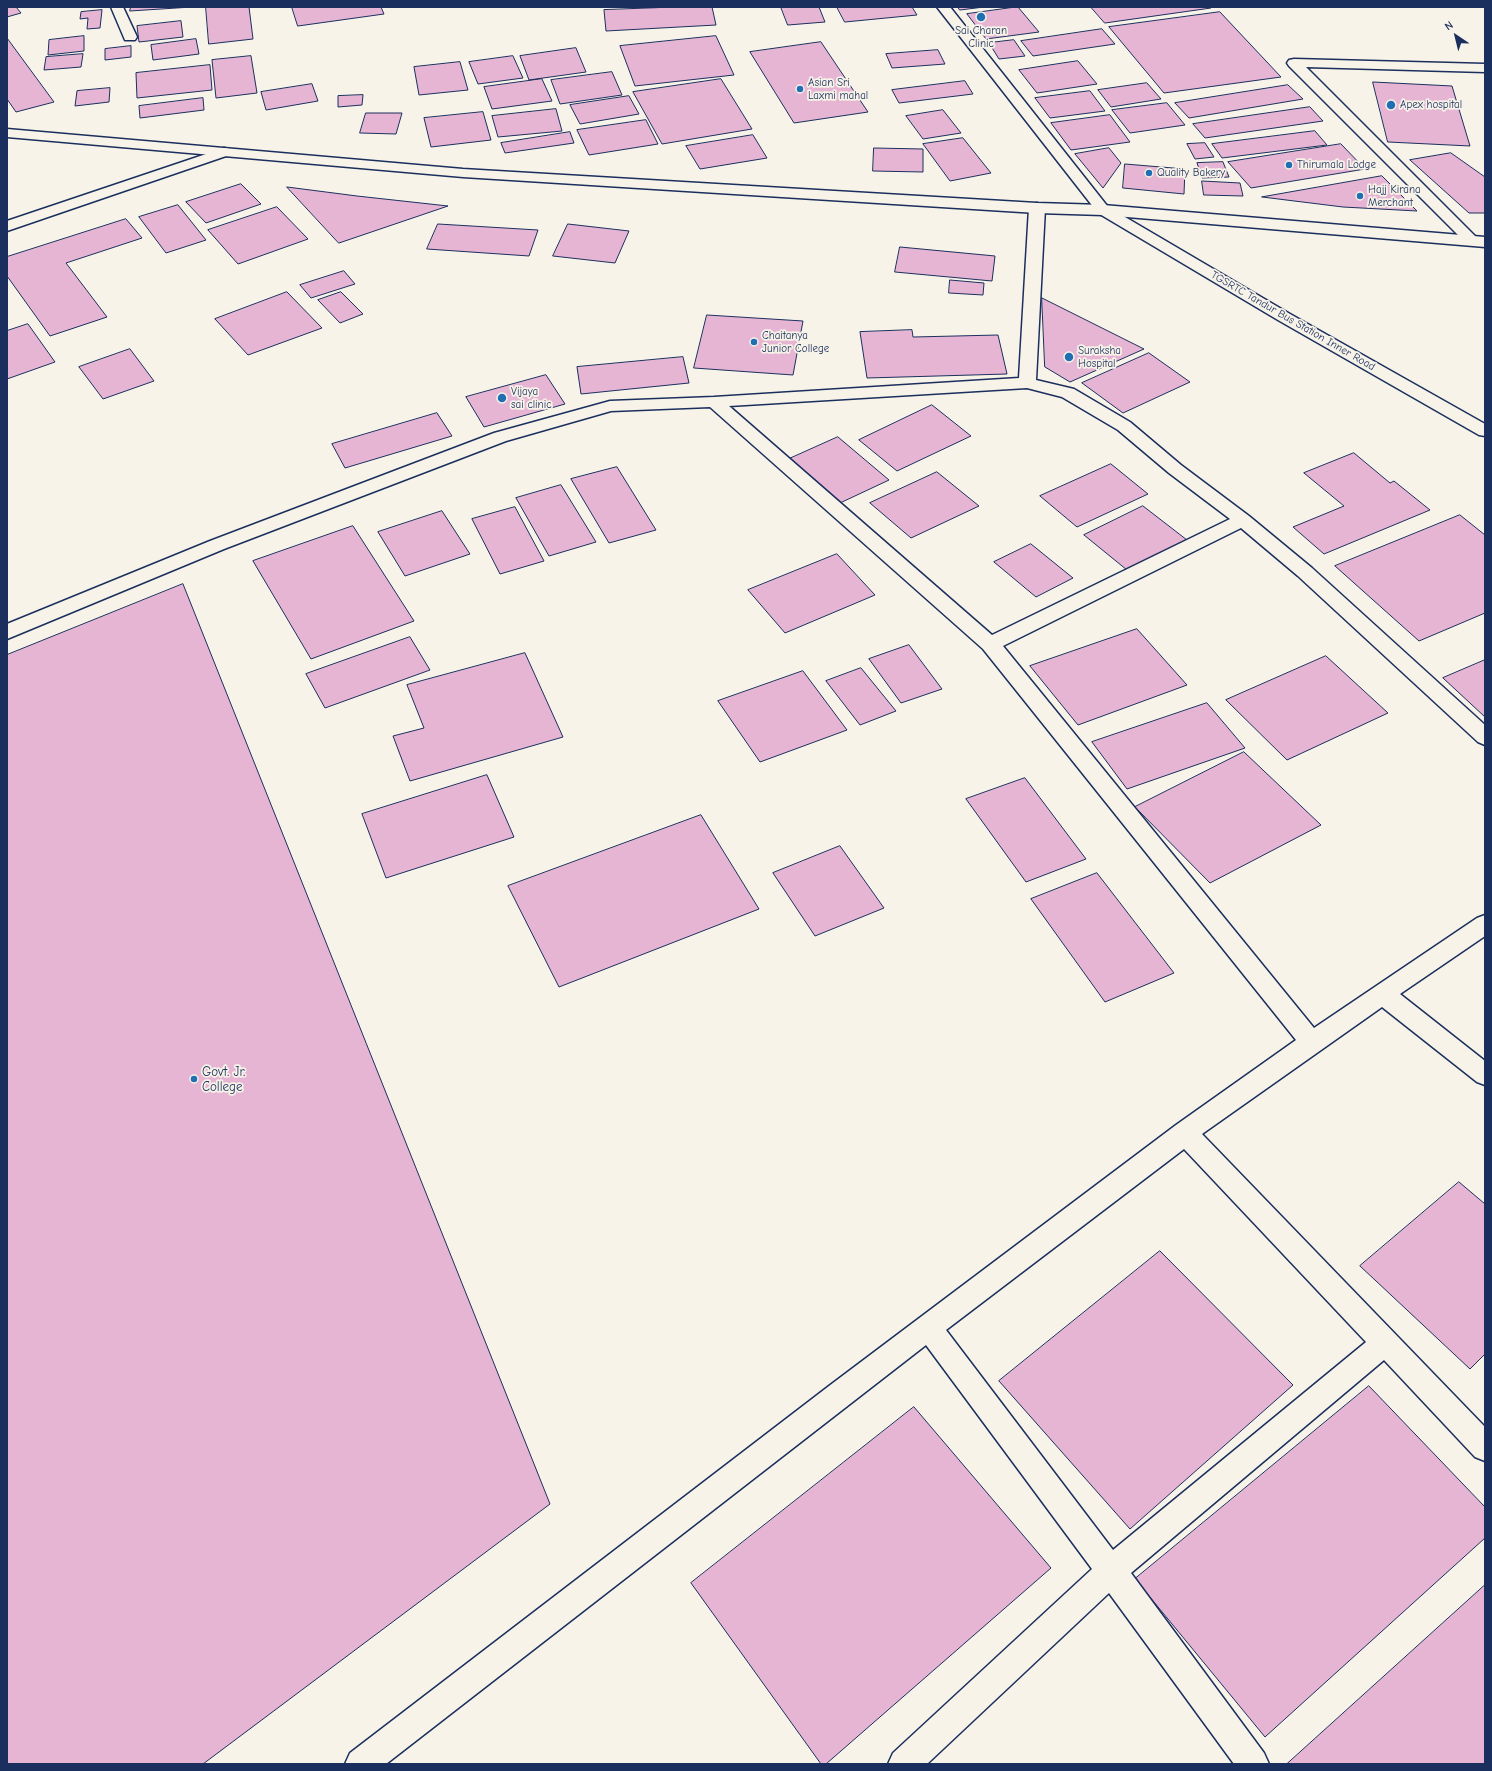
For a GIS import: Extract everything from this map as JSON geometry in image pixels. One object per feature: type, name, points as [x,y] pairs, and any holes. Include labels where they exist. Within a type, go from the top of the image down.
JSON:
[{"type":"main road","points":[[117,7],[130,37]]},
{"type":"main road","points":[[943,7],[1103,210]]},
{"type":"main road","points":[[1478,241],[1294,63],[1485,68]]},
{"type":"main road","points":[[7,133],[463,173],[1037,208],[1103,210],[1478,241]]},
{"type":"main road","points":[[7,226],[224,152]]},
{"type":"main road","points":[[1027,383],[1037,208]]},
{"type":"main road","name":"TGSRTC Tandur Bus Station Inner Road","points":[[1103,210],[1278,313],[1485,431]]},
{"type":"main road","points":[[7,632],[217,545],[500,436],[610,406],[714,402],[1027,383],[1068,393],[1124,426],[1175,469],[1243,520],[1305,572],[1485,737]]},
{"type":"main road","points":[[714,402],[990,644],[1312,1042]]},
{"type":"main road","points":[[990,644],[1243,520]]},
{"type":"main road","points":[[361,1764],[1185,1133],[1312,1042],[1485,924]]},
{"type":"main road","points":[[1383,994],[1485,1075]]},
{"type":"main road","points":[[1185,1133],[1485,1447]]},
{"type":"main road","points":[[929,1328],[1253,1764]]},
{"type":"main road","points":[[904,1764],[1111,1571],[1386,1342]]},
{"type":"building","points":[[7,7],[16,7],[21,13],[7,17]]},
{"type":"building","points":[[131,7],[192,7],[130,11]]},
{"type":"building","points":[[206,7],[249,7],[253,39],[209,44]]},
{"type":"building","points":[[292,7],[381,7],[384,14],[298,26]]},
{"type":"building","points":[[712,7],[716,25],[606,31],[604,10]]},
{"type":"building","points":[[781,7],[819,7],[825,22],[788,25]]},
{"type":"building","points":[[837,7],[912,7],[917,15],[845,22]]},
{"type":"building","points":[[958,7],[984,7],[960,10]]},
{"type":"building","points":[[1018,7],[1039,32],[986,39],[967,14]]},
{"type":"building","points":[[1091,7],[1210,7],[1211,8],[1105,23]]},
{"type":"building","points":[[102,10],[100,28],[87,29],[88,18],[80,19],[81,12]]},
{"type":"building","points":[[1220,12],[1281,77],[1164,93],[1109,27]]},
{"type":"building","points":[[181,21],[183,37],[139,42],[137,26]]},
{"type":"building","points":[[1102,29],[1115,44],[1033,56],[1021,41]]},
{"type":"building","points":[[84,36],[84,51],[48,55],[49,40]]},
{"type":"building","points":[[716,36],[734,75],[635,86],[620,46]]},
{"type":"building","points":[[7,38],[54,102],[16,112],[7,99]]},
{"type":"building","points":[[196,39],[199,54],[153,60],[151,45]]},
{"type":"building","points":[[1014,40],[1025,56],[999,59],[989,43]]},
{"type":"building","points":[[821,42],[868,112],[794,123],[750,52]]},
{"type":"building","points":[[131,46],[131,57],[105,60],[105,49]]},
{"type":"building","points":[[576,48],[586,72],[529,80],[520,56]]},
{"type":"building","points":[[938,50],[945,64],[892,68],[886,54]]},
{"type":"building","points":[[83,54],[81,67],[44,70],[46,57]]},
{"type":"building","points":[[251,56],[257,93],[216,98],[212,60]]},
{"type":"building","points":[[513,56],[523,78],[478,84],[469,62]]},
{"type":"building","points":[[1078,61],[1097,84],[1037,93],[1019,70]]},
{"type":"building","points":[[460,62],[468,90],[419,95],[414,67]]},
{"type":"building","points":[[210,65],[212,90],[137,98],[136,73]]},
{"type":"building","points":[[612,72],[622,95],[560,104],[551,80]]},
{"type":"building","points":[[542,79],[552,101],[492,109],[484,87]]},
{"type":"building","points":[[721,79],[752,129],[662,144],[633,92]]},
{"type":"building","points":[[965,81],[973,94],[899,103],[892,90]]},
{"type":"building","points":[[1373,82],[1452,86],[1470,146],[1388,142]]},
{"type":"building","points":[[1147,83],[1161,99],[1111,107],[1098,90]]},
{"type":"building","points":[[312,84],[318,101],[266,110],[261,92]]},
{"type":"building","points":[[1288,85],[1303,99],[1189,118],[1175,103]]},
{"type":"building","points":[[110,88],[109,102],[75,106],[77,91]]},
{"type":"building","points":[[1090,91],[1105,111],[1050,118],[1035,98]]},
{"type":"building","points":[[363,95],[362,105],[338,107],[338,96]]},
{"type":"building","points":[[629,96],[639,114],[580,124],[570,105]]},
{"type":"building","points":[[203,98],[204,110],[140,118],[139,106]]},
{"type":"building","points":[[1167,103],[1185,125],[1130,133],[1112,110]]},
{"type":"building","points":[[1310,107],[1323,121],[1205,138],[1193,124]]},
{"type":"building","points":[[556,109],[562,131],[498,137],[492,116]]},
{"type":"building","points":[[943,110],[961,133],[923,139],[906,116]]},
{"type":"building","points":[[483,112],[491,140],[431,147],[424,118]]},
{"type":"building","points":[[366,113],[402,113],[396,134],[360,133]]},
{"type":"building","points":[[1110,115],[1130,142],[1071,150],[1051,123]]},
{"type":"building","points":[[646,120],[658,144],[589,155],[577,130]]},
{"type":"building","points":[[1315,131],[1327,145],[1222,158],[1212,144]]},
{"type":"building","points":[[570,132],[574,143],[505,153],[501,143]]},
{"type":"building","points":[[753,135],[767,158],[700,169],[686,146]]},
{"type":"building","points":[[963,138],[991,173],[950,181],[923,144]]},
{"type":"building","points":[[1205,143],[1214,157],[1195,159],[1187,144]]},
{"type":"building","points":[[1341,144],[1365,169],[1251,188],[1228,162]]},
{"type":"building","points":[[874,148],[923,149],[923,172],[873,171]]},
{"type":"building","points":[[1109,148],[1121,163],[1103,188],[1075,154]]},
{"type":"building","points":[[1451,153],[1485,177],[1485,213],[1469,213],[1410,160]]},
{"type":"building","points":[[1223,162],[1229,177],[1202,178],[1197,163]]},
{"type":"building","points":[[1125,164],[1185,169],[1184,194],[1123,188]]},
{"type":"building","points":[[1382,176],[1417,211],[1343,207],[1262,197]]},
{"type":"building","points":[[1202,181],[1240,183],[1243,196],[1204,195]]},
{"type":"building","points":[[241,184],[261,204],[206,223],[186,202]]},
{"type":"building","points":[[287,187],[357,196],[448,206],[339,243]]},
{"type":"building","points":[[178,205],[206,240],[166,253],[139,217]]},
{"type":"building","points":[[277,207],[308,239],[238,264],[208,230]]},
{"type":"building","points":[[126,219],[142,238],[66,263],[107,317],[50,336],[7,276],[7,257]]},
{"type":"building","points":[[438,224],[538,230],[529,256],[427,249]]},
{"type":"building","points":[[568,224],[629,231],[615,263],[553,256]]},
{"type":"building","points":[[900,247],[995,256],[992,281],[895,272]]},
{"type":"building","points":[[344,271],[355,284],[311,298],[300,285]]},
{"type":"building","points":[[950,280],[984,283],[983,295],[949,293]]},
{"type":"building","points":[[287,292],[322,328],[248,355],[215,319]]},
{"type":"building","points":[[341,292],[363,314],[340,323],[318,300]]},
{"type":"building","points":[[1042,298],[1144,349],[1070,382],[1045,367]]},
{"type":"building","points":[[707,315],[803,321],[793,375],[694,368]]},
{"type":"building","points":[[28,324],[55,362],[7,379],[7,331]]},
{"type":"building","points":[[912,330],[913,337],[998,335],[1007,374],[867,378],[860,332]]},
{"type":"building","points":[[130,349],[154,381],[103,399],[79,367]]},
{"type":"building","points":[[1149,353],[1190,382],[1123,413],[1082,383]]},
{"type":"building","points":[[683,357],[689,383],[581,394],[577,367]]},
{"type":"building","points":[[546,375],[565,404],[484,427],[466,397]]},
{"type":"building","points":[[932,405],[971,436],[897,471],[859,440]]},
{"type":"building","points":[[437,413],[452,436],[345,468],[332,444]]},
{"type":"building","points":[[838,437],[889,480],[840,503],[789,459]]},
{"type":"building","points":[[1354,453],[1390,483],[1394,481],[1430,510],[1324,554],[1293,527],[1344,506],[1304,473]]},
{"type":"building","points":[[1111,464],[1148,494],[1077,527],[1040,496]]},
{"type":"building","points":[[617,467],[656,530],[609,543],[571,479]]},
{"type":"building","points":[[937,472],[979,506],[911,538],[870,503]]},
{"type":"building","points":[[561,485],[596,542],[549,556],[516,498]]},
{"type":"building","points":[[1143,506],[1187,540],[1127,570],[1084,535]]},
{"type":"building","points":[[515,507],[544,561],[500,574],[472,519]]},
{"type":"building","points":[[442,511],[470,554],[405,576],[378,532]]},
{"type":"building","points":[[1460,515],[1485,535],[1485,613],[1419,641],[1335,566]]},
{"type":"building","points":[[353,526],[414,621],[311,659],[253,561]]},
{"type":"building","points":[[1031,544],[1073,578],[1036,597],[994,562]]},
{"type":"building","points":[[837,554],[875,595],[785,633],[748,590]]},
{"type":"building","name":"Govt. Jr. College","points":[[183,584],[550,1504],[203,1764],[7,1764],[7,655]]},
{"type":"building","points":[[1137,629],[1187,685],[1078,725],[1030,666]]},
{"type":"building","points":[[410,637],[430,670],[325,708],[306,674]]},
{"type":"building","points":[[909,645],[942,689],[901,703],[869,659]]},
{"type":"building","points":[[525,653],[563,737],[410,781],[393,736],[424,728],[407,685]]},
{"type":"building","points":[[1326,656],[1388,713],[1287,760],[1226,700]]},
{"type":"building","points":[[1485,660],[1485,717],[1443,678]]},
{"type":"building","points":[[861,668],[896,711],[860,725],[826,681]]},
{"type":"building","points":[[803,671],[847,730],[760,762],[718,701]]},
{"type":"building","points":[[1207,703],[1245,748],[1127,789],[1092,742]]},
{"type":"building","points":[[1244,752],[1321,825],[1210,883],[1135,807]]},
{"type":"building","points":[[487,775],[514,837],[386,878],[362,814]]},
{"type":"building","points":[[1025,778],[1086,859],[1026,882],[966,799]]},
{"type":"building","points":[[701,815],[759,909],[559,987],[508,886]]},
{"type":"building","points":[[840,846],[884,908],[815,936],[773,873]]},
{"type":"building","points":[[1097,873],[1174,973],[1105,1002],[1031,899]]},
{"type":"building","points":[[1459,1182],[1485,1204],[1485,1354],[1470,1369],[1360,1266]]},
{"type":"building","points":[[1160,1251],[1293,1385],[1130,1529],[999,1381]]},
{"type":"building","points":[[1369,1386],[1485,1507],[1485,1538],[1265,1737],[1135,1579]]},
{"type":"building","points":[[914,1407],[1051,1568],[826,1764],[821,1764],[691,1583]]},
{"type":"building","points":[[1485,1585],[1485,1764],[1287,1764]]},
{"type":"place","name":"Sai Charan Clinic","points":[[981,17]]},
{"type":"place","name":"Asian Sri Laxmi mahal","points":[[800,89]]},
{"type":"place","name":"Apex hospital","points":[[1391,105]]},
{"type":"place","name":"Thirumala Lodge","points":[[1289,165]]},
{"type":"place","name":"Quality Bakery","points":[[1149,173]]},
{"type":"place","name":"Hajj Kirana Merchant","points":[[1360,196]]},
{"type":"place","name":"Chaitanya Junior College","points":[[754,342]]},
{"type":"place","name":"Suraksha Hospital","points":[[1069,357]]},
{"type":"place","name":"Vijaya sai clinic","points":[[502,398]]},
{"type":"place","name":"Govt. Jr. College","points":[[194,1079]]}]
